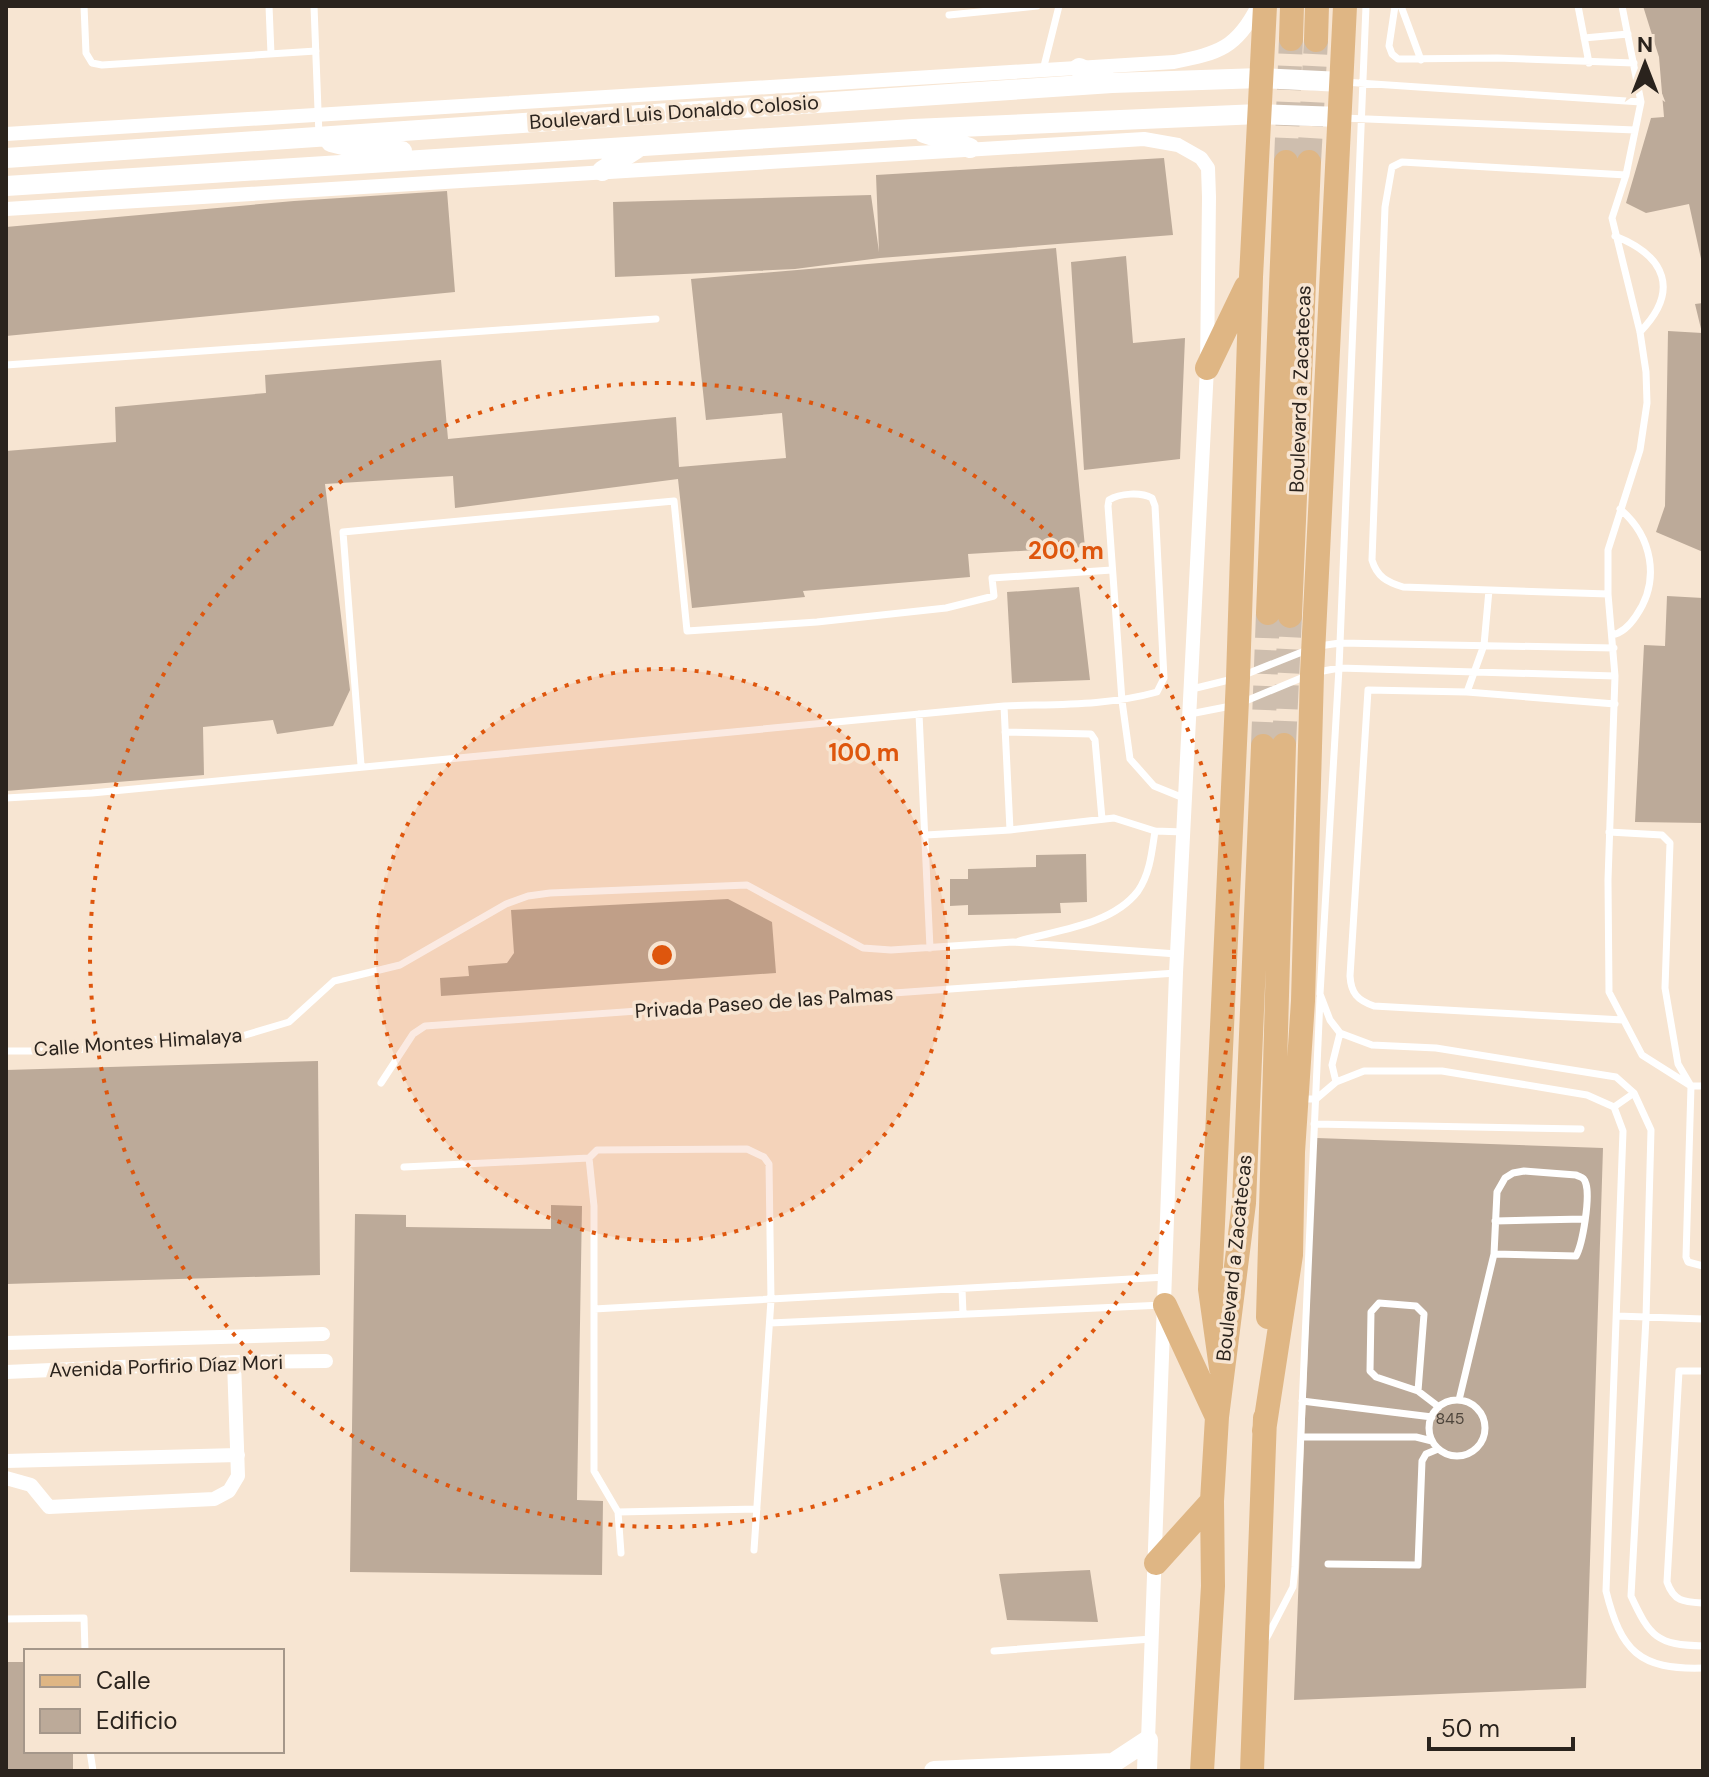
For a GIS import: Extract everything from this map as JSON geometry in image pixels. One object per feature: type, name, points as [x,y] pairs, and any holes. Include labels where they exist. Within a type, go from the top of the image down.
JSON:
[{"type":"main road","points":[[1221,1368],[1210,1289],[1265,6]]},
{"type":"main road","points":[[1291,39],[1292,6]]},
{"type":"main road","points":[[1316,40],[1317,6]]},
{"type":"main road","points":[[1264,1431],[1298,1268],[1306,1099],[1303,985],[1312,674],[1343,299],[1351,118],[1352,82],[1345,6]]},
{"type":"main road","points":[[1079,68],[1112,83]]},
{"type":"main road","name":"Boulevard Luis Donaldo Colosio","points":[[6,158],[1112,83],[1261,78],[1352,82]]},
{"type":"main road","points":[[829,102],[853,82]]},
{"type":"main road","name":"Boulevard Luis Donaldo Colosio","points":[[6,186],[913,129],[1259,114],[1351,118]]},
{"type":"main road","points":[[913,129],[970,148]]},
{"type":"main road","points":[[87,181],[118,166],[147,161],[271,153],[292,149],[319,136],[338,146],[389,149],[431,159]]},
{"type":"main road","points":[[602,171],[641,146]]},
{"type":"main road","name":"Boulevard a Zacatecas","points":[[1279,614],[1298,162]]},
{"type":"main road","points":[[1207,368],[1251,277]]},
{"type":"main road","name":"Boulevard a Zacatecas","points":[[1202,1771],[1213,1586],[1212,1501],[1217,1417],[1244,1203],[1273,745],[1264,1431],[1252,1771]]},
{"type":"main road","points":[[1165,1305],[1217,1417]]},
{"type":"main road","points":[[1156,1563],[1212,1501]]},
{"type":"main road","points":[[934,1771],[1052,1769],[1113,1763],[1148,1740]]},
{"type":"main road","points":[[1147,1771],[1148,1740]]},
{"type":"street","name":"Boulevard Luis Donaldo Colosio","points":[[6,134],[1174,62],[1205,56],[1241,35],[1258,6]]},
{"type":"street","points":[[6,209],[1144,139],[1178,145],[1201,158],[1208,168],[1207,368],[1176,973],[1148,1740]]},
{"type":"street","name":"Avenida Porfirio Díaz Mori","points":[[6,1343],[323,1334]]},
{"type":"street","name":"Avenida Porfirio Díaz Mori","points":[[6,1372],[326,1361]]},
{"type":"street","points":[[6,1478],[31,1485],[49,1507],[214,1499],[229,1491],[238,1476],[234,1362]]},
{"type":"street","points":[[6,1461],[238,1455]]},
{"type":"lane","points":[[84,6],[86,53],[92,63],[102,65],[316,51]]},
{"type":"lane","points":[[269,6],[271,54]]},
{"type":"lane","points":[[314,6],[319,136]]},
{"type":"lane","points":[[949,15],[1037,6]]},
{"type":"lane","points":[[1043,70],[1059,6]]},
{"type":"lane","points":[[1366,6],[1352,82],[1641,102]]},
{"type":"lane","points":[[1395,6],[1389,46],[1398,59],[1497,58],[1634,63]]},
{"type":"lane","points":[[1401,6],[1421,60]]},
{"type":"lane","points":[[1578,6],[1589,63]]},
{"type":"lane","points":[[1622,6],[1641,102],[1626,175],[1612,218],[1640,332],[1646,372],[1645,427],[1608,550],[1608,594],[1615,676],[1609,832],[1609,992],[1642,1055],[1691,1086],[1703,1086]]},
{"type":"lane","points":[[1584,38],[1628,34]]},
{"type":"lane","points":[[1351,118],[1635,130]]},
{"type":"lane","points":[[1608,594],[1403,587],[1382,578],[1375,570],[1372,560],[1385,207],[1392,167],[1402,162],[1626,175]]},
{"type":"lane","points":[[1615,236],[1647,252],[1662,280],[1659,309],[1640,332]]},
{"type":"lane","points":[[1256,1658],[1293,1587],[1302,1401],[1298,1268],[1314,1124],[1306,1099],[1320,994],[1340,643],[1343,299]]},
{"type":"lane","points":[[6,365],[656,319]]},
{"type":"lane","points":[[6,798],[1004,706],[1122,701],[1157,692],[1164,678],[1152,498],[1145,494],[1114,497],[1109,500],[1108,506],[1122,701],[1130,759],[1154,786],[1186,799]]},
{"type":"lane","points":[[361,765],[343,532],[674,501],[687,631],[817,622],[946,608],[994,596],[992,578],[1112,570]]},
{"type":"lane","points":[[1612,635],[1620,633],[1642,608],[1649,594],[1652,575],[1644,537],[1631,518],[1620,509]]},
{"type":"lane","points":[[1467,692],[1484,645],[1489,590]]},
{"type":"lane","points":[[1192,689],[1238,678],[1315,646],[1340,643],[1614,648]]},
{"type":"lane","points":[[1190,714],[1236,705],[1312,674],[1339,668],[1615,676]]},
{"type":"lane","points":[[1615,704],[1467,692],[1368,690],[1351,988],[1355,996],[1374,1006],[1623,1020]]},
{"type":"lane","points":[[1004,706],[1010,830]]},
{"type":"lane","points":[[919,714],[930,948]]},
{"type":"lane","points":[[1005,732],[1091,734],[1095,740],[1102,819]]},
{"type":"lane","points":[[926,835],[1010,830],[1102,819],[1129,821],[1155,831],[1184,832]]},
{"type":"lane","points":[[1013,942],[1089,922],[1122,906],[1139,890],[1148,869],[1155,831]]},
{"type":"lane","points":[[1609,832],[1662,835],[1670,843],[1665,988],[1678,1064],[1691,1086],[1686,1257],[1688,1262],[1703,1266]]},
{"type":"lane","name":"Calle Montes Himalaya","points":[[6,1051],[70,1051],[160,1039],[242,1036],[289,1022],[334,981],[400,965],[506,904],[528,896],[550,893],[747,885],[863,948],[930,948],[1013,942],[1177,954]]},
{"type":"lane","name":"Privada Paseo de las Palmas","points":[[381,1083],[413,1034],[425,1026],[1176,973]]},
{"type":"lane","points":[[1320,994],[1330,1020],[1340,1033],[1372,1045],[1436,1048],[1616,1077],[1634,1093],[1651,1130],[1646,1318],[1631,1596],[1647,1629],[1673,1645],[1703,1646]]},
{"type":"lane","points":[[1336,1082],[1332,1065],[1340,1033]]},
{"type":"lane","points":[[1306,1099],[1364,1071],[1442,1071],[1587,1095],[1614,1107],[1623,1131],[1606,1591],[1614,1625],[1625,1643],[1640,1657],[1678,1669],[1703,1668]]},
{"type":"lane","points":[[1614,1107],[1634,1093]]},
{"type":"lane","points":[[1314,1124],[1581,1129]]},
{"type":"lane","points":[[404,1167],[589,1158],[597,1150],[747,1149],[764,1157],[769,1164],[771,1300],[754,1550]]},
{"type":"lane","points":[[589,1158],[594,1206],[594,1471],[618,1512],[621,1553]]},
{"type":"lane","points":[[1459,1400],[1494,1254],[1497,1192],[1505,1178],[1524,1171],[1576,1175],[1584,1179],[1584,1219],[1576,1256],[1494,1254]]},
{"type":"lane","points":[[1495,1221],[1584,1219]]},
{"type":"lane","points":[[594,1309],[1166,1277]]},
{"type":"lane","points":[[962,1289],[963,1314]]},
{"type":"lane","points":[[1418,1391],[1424,1314],[1416,1306],[1379,1303],[1371,1312],[1370,1371],[1376,1377],[1418,1391],[1439,1407]]},
{"type":"lane","points":[[770,1323],[1165,1305]]},
{"type":"lane","points":[[1617,1316],[1703,1319]]},
{"type":"lane","points":[[1703,1371],[1679,1371],[1667,1582],[1671,1594],[1681,1602],[1703,1603]]},
{"type":"lane","points":[[1459,1400],[1474,1406],[1483,1417],[1485,1432],[1479,1446],[1467,1455],[1451,1456],[1438,1449],[1429,1429],[1439,1407],[1459,1400]]},
{"type":"lane","points":[[1302,1401],[1432,1417]]},
{"type":"lane","points":[[1301,1437],[1416,1437],[1432,1441]]},
{"type":"lane","points":[[1328,1564],[1418,1565],[1422,1461],[1426,1454],[1438,1449]]},
{"type":"lane","points":[[618,1512],[757,1509]]},
{"type":"lane","points":[[6,1619],[84,1618],[85,1649]]},
{"type":"lane","points":[[994,1651],[1151,1639]]},
{"type":"building","points":[[1643,6],[1703,6],[1703,268],[1689,204],[1646,213],[1626,203],[1651,118],[1664,117],[1659,57]]},
{"type":"building","points":[[1164,158],[1173,235],[880,258],[795,269],[615,277],[613,202],[871,195],[879,252],[876,175]]},
{"type":"building","points":[[447,191],[455,292],[6,336],[6,227],[294,201]]},
{"type":"building","points":[[1056,248],[1085,547],[968,554],[970,577],[803,591],[805,597],[692,608],[678,479],[455,508],[453,476],[325,484],[350,690],[333,726],[277,734],[273,720],[203,727],[204,775],[6,791],[6,451],[116,442],[115,407],[266,393],[265,375],[441,360],[448,439],[676,417],[679,467],[786,458],[782,413],[706,420],[691,279]]},
{"type":"building","points":[[1126,256],[1133,343],[1185,338],[1180,459],[1084,470],[1071,262]]},
{"type":"building","points":[[1703,303],[1703,552],[1656,532],[1665,506],[1668,331],[1702,333],[1695,304]]},
{"type":"building","points":[[1079,587],[1090,680],[1012,683],[1007,592]]},
{"type":"building","points":[[1667,596],[1703,598],[1703,823],[1635,822],[1644,645],[1665,646]]},
{"type":"building","points":[[1086,854],[1087,902],[1060,903],[1061,913],[968,915],[968,905],[950,906],[950,879],[968,879],[968,869],[1036,867],[1036,855]]},
{"type":"building","points":[[728,899],[772,922],[776,973],[441,996],[440,978],[469,976],[468,966],[507,963],[514,953],[511,910]]},
{"type":"building","points":[[318,1061],[320,1275],[6,1284],[6,1070]]},
{"type":"building","points":[[1316,1138],[1603,1148],[1586,1688],[1294,1700]]},
{"type":"building","points":[[551,1205],[582,1206],[577,1500],[603,1501],[602,1575],[350,1572],[355,1214],[406,1215],[406,1227],[551,1229]]},
{"type":"building","points":[[1090,1570],[1098,1622],[1007,1620],[999,1574]]},
{"type":"building","points":[[6,1662],[24,1662],[24,1753],[73,1753],[73,1771],[6,1771]]},
{"type":"tunnel","points":[[1286,162],[1291,39]]},
{"type":"tunnel","points":[[1309,162],[1316,40]]},
{"type":"tunnel","points":[[1263,746],[1268,613]]},
{"type":"tunnel","points":[[1284,745],[1290,616]]}]
